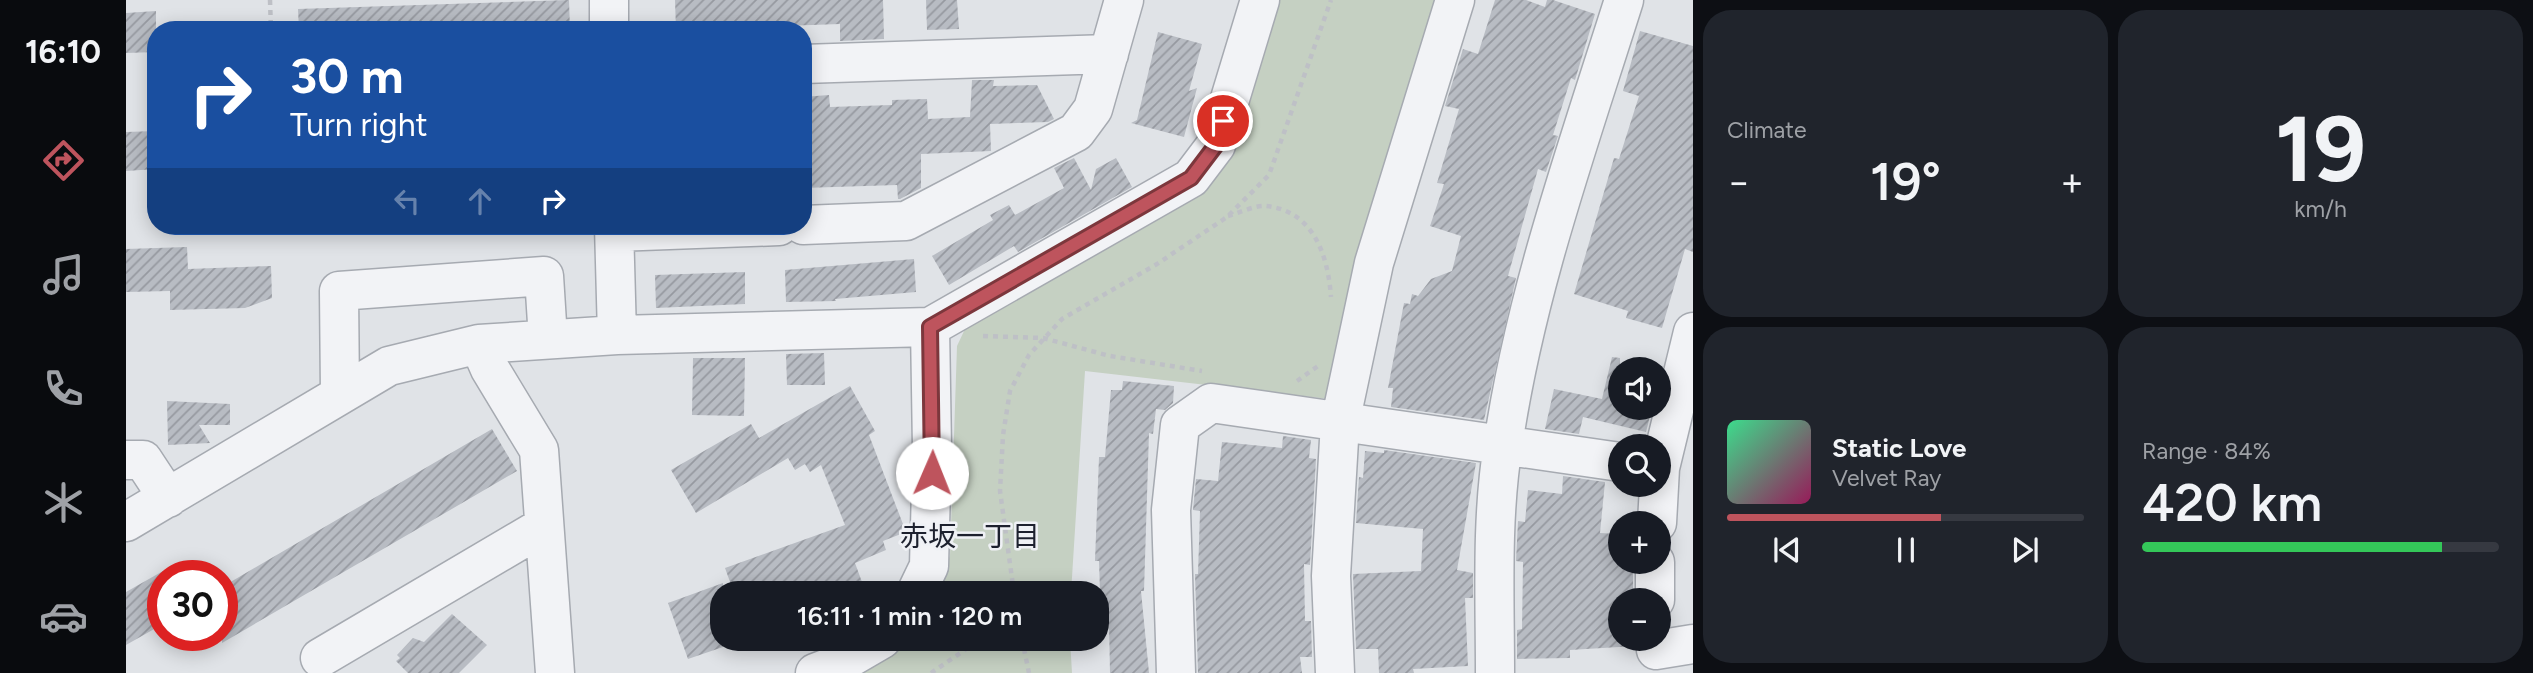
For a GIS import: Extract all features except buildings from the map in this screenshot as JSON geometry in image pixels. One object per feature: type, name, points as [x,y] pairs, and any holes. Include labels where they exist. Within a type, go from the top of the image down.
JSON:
[{"type":"street","points":[[609,0],[609,21]]},
{"type":"street","points":[[812,225],[906,221],[1076,132],[1093,109],[1125,0]]},
{"type":"street","points":[[126,522],[389,366],[479,344],[617,335],[930,327],[1191,178],[1216,145],[1260,0]]},
{"type":"street","points":[[1335,673],[1331,576],[1340,423],[1374,263],[1455,0]]},
{"type":"street","points":[[1495,673],[1496,561],[1502,446],[1537,279],[1624,0]]},
{"type":"street","points":[[812,64],[1109,54]]},
{"type":"street","points":[[615,235],[617,335]]},
{"type":"street","points":[[340,395],[338,291],[544,276],[548,340]]},
{"type":"street","points":[[922,581],[929,566],[932,449],[930,327]]},
{"type":"street","points":[[1670,434],[1686,381],[1693,332]]},
{"type":"street","points":[[479,344],[490,369],[539,450],[555,673]]},
{"type":"street","points":[[1176,673],[1171,510],[1180,425],[1211,403],[1608,460]]},
{"type":"street","points":[[126,460],[143,460],[168,498]]},
{"type":"street","points":[[320,658],[544,526]]},
{"type":"street","points":[[1657,654],[1693,644]]},
{"type":"street","points":[[815,673],[858,651]]},
{"type":"path","points":[[270,0],[271,21]]},
{"type":"path","points":[[1012,581],[1000,491],[1003,435],[1010,391],[1029,355],[1062,319],[1157,264],[1227,216],[1269,175],[1331,0]]},
{"type":"path","points":[[1227,216],[1265,206],[1290,214],[1314,231],[1329,271],[1332,308]]},
{"type":"path","points":[[980,335],[1043,338],[1110,356],[1216,374]]},
{"type":"path","points":[[1289,381],[1300,381],[1318,367],[1322,357]]},
{"type":"path","points":[[931,673],[963,651]]},
{"type":"path","points":[[1024,651],[1029,673]]},
{"type":"green space","points":[[1274,0],[1438,0],[1329,399],[1085,371],[1072,581],[941,581],[950,556],[957,346],[965,329],[1195,197]]},
{"type":"green space","points":[[880,651],[1071,651],[1072,673],[844,673]]},
{"type":"district","name":"赤坂一丁目","points":[[970,536]]},
{"type":"route","points":[[932,473],[930,327],[1191,178],[1216,145],[1223,121]]}]
